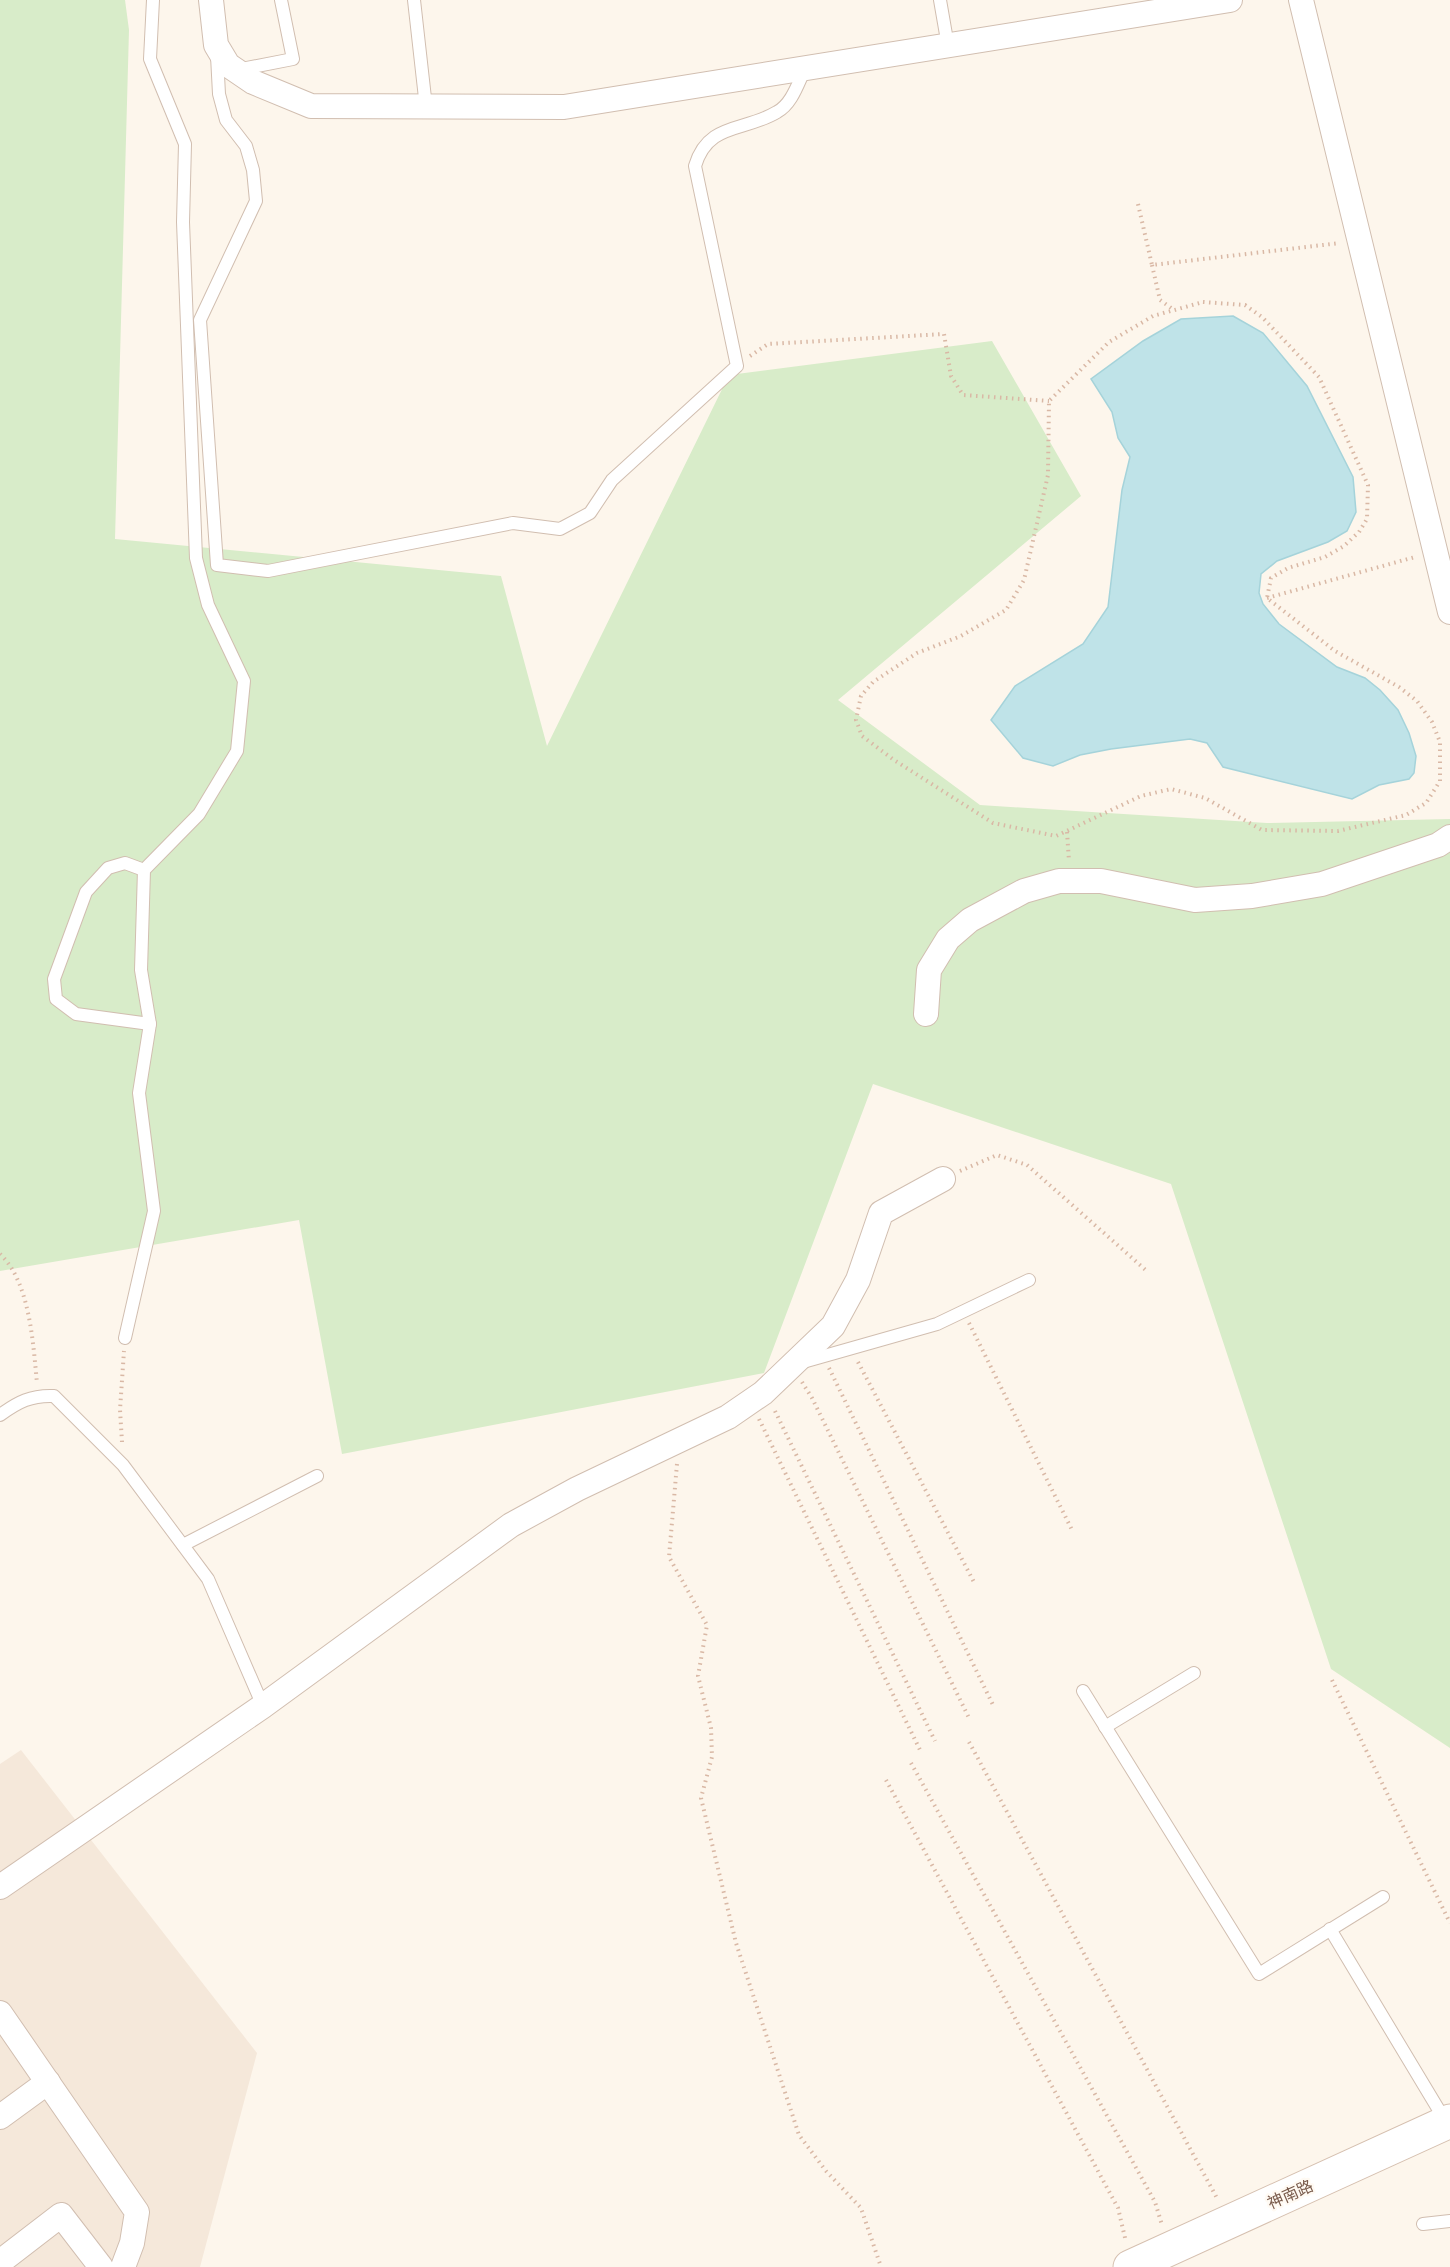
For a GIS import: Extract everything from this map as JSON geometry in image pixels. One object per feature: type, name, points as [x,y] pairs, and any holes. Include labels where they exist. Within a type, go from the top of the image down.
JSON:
[{"type":"street","points":[[211,0],[216,45],[228,65],[253,82],[311,106],[426,107],[564,107],[1230,0]]},
{"type":"street","points":[[1301,0],[1358,241],[1442,562],[1450,612]]},
{"type":"street","points":[[926,1014],[929,970],[948,939],[970,920],[1024,891],[1059,881],[1101,881],[1195,900],[1252,896],[1322,884],[1438,845],[1450,837]]},
{"type":"street","points":[[0,1887],[263,1706],[511,1525],[577,1489],[728,1417],[754,1398],[791,1368],[832,1326],[858,1280],[881,1214],[943,1179]]},
{"type":"street","points":[[0,2013],[137,2212],[132,2243],[123,2267]]},
{"type":"street","points":[[0,2117],[48,2082]]},
{"type":"street","name":"神南路","points":[[1149,2261],[1448,2122]]},
{"type":"street","points":[[0,2262],[61,2215],[101,2267]]},
{"type":"lane","points":[[125,1338],[154,1211],[140,1093],[150,1024],[141,970],[144,870],[199,814],[237,751],[244,681],[208,605],[196,558],[183,222],[185,144],[150,59],[153,0]]},
{"type":"lane","points":[[235,70],[293,59],[282,0]]},
{"type":"lane","points":[[414,0],[426,107]]},
{"type":"lane","points":[[940,0],[948,46]]},
{"type":"lane","points":[[216,45],[219,94],[226,120],[246,146],[253,170],[256,201],[200,320],[217,565],[268,571],[513,523],[560,529],[590,513],[612,480],[737,366],[694,166],[699,150],[710,138],[778,112],[789,101],[805,69]]},
{"type":"lane","points":[[144,870],[125,863],[108,868],[86,892],[54,979],[56,999],[76,1014],[150,1024]]},
{"type":"lane","points":[[791,1368],[850,1347],[937,1324],[1029,1280]]},
{"type":"lane","points":[[0,1414],[21,1400],[39,1395],[54,1396],[123,1465],[208,1579],[263,1706]]},
{"type":"lane","points":[[183,1545],[317,1476]]},
{"type":"lane","points":[[1105,1726],[1194,1673]]},
{"type":"lane","points":[[1083,1691],[1259,1974],[1383,1897]]},
{"type":"lane","points":[[1330,1929],[1448,2122]]},
{"type":"lane","points":[[1423,2224],[1450,2221]]},
{"type":"path","points":[[1138,204],[1160,300],[1174,310]]},
{"type":"path","points":[[1152,265],[1358,241]]},
{"type":"path","points":[[1203,302],[1245,305],[1262,317],[1319,377],[1368,486],[1367,519],[1359,532],[1344,546],[1324,557],[1288,568],[1272,578],[1267,598],[1335,651],[1399,687],[1417,701],[1432,722],[1440,742],[1440,781],[1426,803],[1406,815],[1338,831],[1262,830],[1204,798],[1171,789],[1141,796],[1056,836],[993,823],[861,736],[856,720],[861,696],[873,682],[917,653],[961,636],[1006,609],[1024,580],[1048,475],[1049,401],[1109,342],[1153,316],[1203,302]]},
{"type":"path","points":[[737,366],[768,344],[944,334],[951,376],[963,395],[1049,401]]},
{"type":"path","points":[[1267,598],[1442,562]]},
{"type":"path","points":[[1067,832],[1070,881]]},
{"type":"path","points":[[943,1179],[997,1155],[1027,1165],[1148,1272]]},
{"type":"path","points":[[0,1254],[8,1261],[24,1300],[32,1332],[39,1395]]},
{"type":"path","points":[[963,1312],[1072,1530]]},
{"type":"path","points":[[123,1465],[120,1410],[125,1338]]},
{"type":"path","points":[[850,1347],[975,1584]]},
{"type":"path","points":[[822,1356],[994,1707]]},
{"type":"path","points":[[791,1368],[812,1398],[970,1720]]},
{"type":"path","points":[[754,1398],[774,1409],[935,1741]]},
{"type":"path","points":[[754,1398],[758,1418],[920,1750]]},
{"type":"path","points":[[678,1441],[669,1557],[707,1625],[698,1676],[711,1728],[712,1756],[700,1798],[736,1943],[799,2135],[826,2171],[861,2208],[881,2267]]},
{"type":"path","points":[[1332,1680],[1450,1923]]},
{"type":"path","points":[[969,1743],[1230,2222]]},
{"type":"path","points":[[911,1762],[1155,2202],[1149,2261]]},
{"type":"path","points":[[885,1780],[1149,2261]]},
{"type":"shaded area","points":[[21,1750],[257,2053],[200,2267],[0,2267],[0,1764]]},
{"type":"green space","points":[[0,0],[125,0],[129,30],[115,539],[501,576],[547,746],[729,375],[992,341],[1081,496],[838,700],[980,805],[1267,823],[1450,819],[1450,1748],[1331,1669],[1171,1184],[873,1084],[764,1373],[342,1454],[299,1220],[0,1271]]},
{"type":"water","points":[[1233,316],[1263,333],[1307,386],[1353,477],[1356,512],[1347,531],[1328,542],[1277,561],[1261,574],[1259,593],[1263,604],[1279,624],[1337,667],[1365,678],[1380,690],[1398,710],[1409,733],[1416,756],[1414,773],[1409,779],[1379,785],[1352,799],[1223,767],[1207,743],[1190,739],[1080,755],[1053,766],[1023,758],[991,720],[1015,686],[1083,644],[1108,607],[1122,490],[1130,457],[1118,438],[1112,412],[1091,379],[1143,341],[1181,319]]}]
